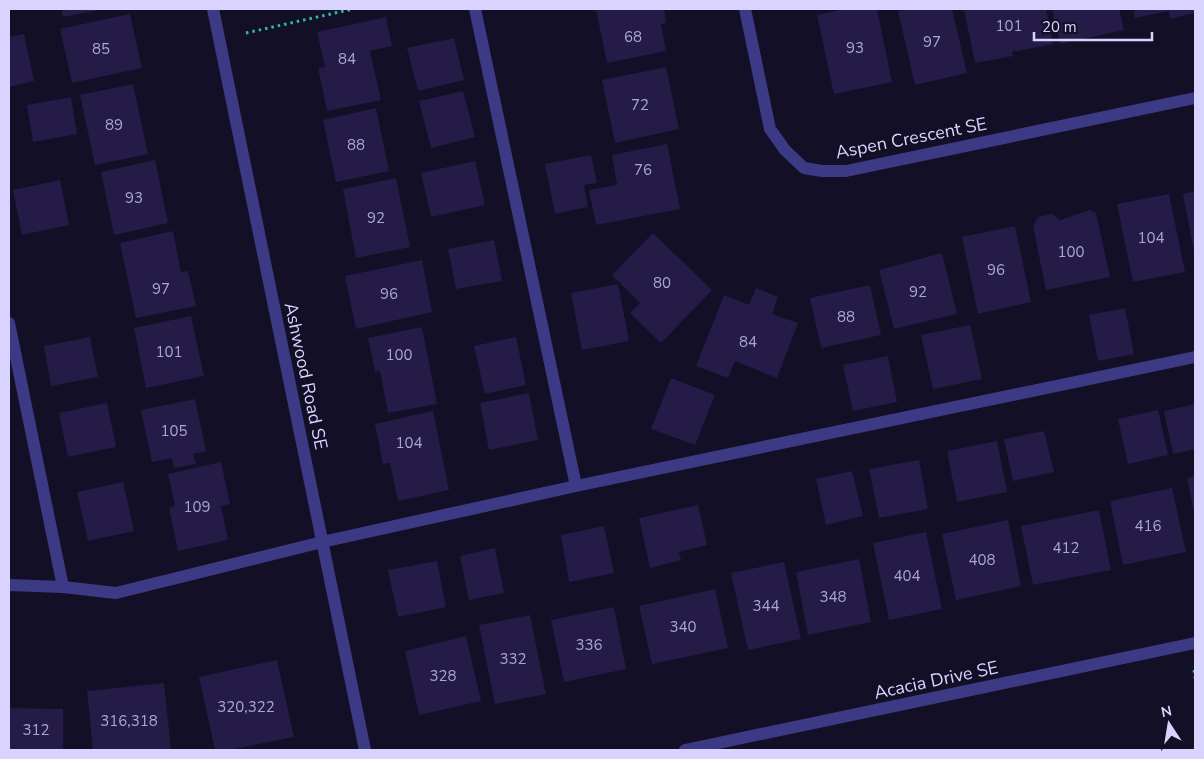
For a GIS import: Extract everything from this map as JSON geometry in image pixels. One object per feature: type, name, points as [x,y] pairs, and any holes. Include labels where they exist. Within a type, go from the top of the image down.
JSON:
[{"type":"street","name":"Ashwood Road SE","points":[[213,9],[365,750]]},
{"type":"street","points":[[475,9],[576,486]]},
{"type":"street","name":"Aspen Crescent SE","points":[[745,9],[770,129],[785,150],[804,168],[822,171],[846,171],[1195,98]]},
{"type":"street","points":[[9,323],[63,587]]},
{"type":"street","points":[[9,585],[63,587],[116,593],[322,542],[576,486],[1195,357]]},
{"type":"street","name":"Acacia Drive SE","points":[[685,750],[1195,644]]},
{"type":"path","points":[[219,39],[353,9]]},
{"type":"building","points":[[61,9],[99,9],[99,10],[63,17]]},
{"type":"building","points":[[596,9],[664,9],[666,23],[661,24],[666,51],[607,63]]},
{"type":"building","points":[[845,9],[877,9],[892,82],[834,94],[817,15]]},
{"type":"building","points":[[907,9],[952,9],[967,73],[915,85],[898,11]]},
{"type":"building","points":[[964,9],[1046,9],[1053,44],[1012,52],[1013,56],[975,63]]},
{"type":"building","points":[[1052,9],[1119,9],[1124,30],[1060,44]]},
{"type":"building","points":[[1133,9],[1195,9],[1195,13],[1170,19],[1169,11],[1135,18]]},
{"type":"building","points":[[130,14],[142,68],[72,83],[60,29]]},
{"type":"building","points":[[386,17],[392,46],[370,51],[381,100],[327,111],[318,68],[325,67],[317,32]]},
{"type":"building","points":[[24,34],[34,81],[9,87],[9,37]]},
{"type":"building","points":[[454,38],[464,80],[418,91],[407,48]]},
{"type":"building","points":[[666,67],[679,129],[615,143],[602,80]]},
{"type":"building","points":[[133,84],[148,154],[95,165],[80,95]]},
{"type":"building","points":[[463,91],[475,137],[431,148],[419,101]]},
{"type":"building","points":[[71,97],[77,134],[33,142],[27,105]]},
{"type":"building","points":[[376,108],[389,171],[336,182],[323,120]]},
{"type":"building","points":[[667,144],[680,209],[596,225],[589,190],[617,185],[612,155]]},
{"type":"building","points":[[591,155],[597,183],[584,185],[588,207],[555,214],[545,164]]},
{"type":"building","points":[[155,160],[168,223],[114,235],[101,172]]},
{"type":"building","points":[[475,161],[485,205],[431,217],[421,173]]},
{"type":"building","points":[[396,178],[410,247],[356,258],[343,189]]},
{"type":"building","points":[[60,180],[69,225],[22,235],[13,190]]},
{"type":"building","points":[[1195,191],[1195,252],[1194,252],[1183,194]]},
{"type":"building","points":[[1169,194],[1185,272],[1133,282],[1117,204]]},
{"type":"building","points":[[1090,210],[1096,213],[1110,277],[1046,290],[1033,226],[1038,217],[1052,214],[1060,220]]},
{"type":"building","points":[[1015,226],[1031,302],[978,314],[962,237]]},
{"type":"building","points":[[173,231],[181,272],[188,271],[196,306],[136,318],[120,243]]},
{"type":"building","points":[[653,233],[712,290],[661,343],[630,313],[640,303],[612,275]]},
{"type":"building","points":[[494,240],[502,281],[456,289],[448,249]]},
{"type":"building","points":[[942,253],[957,314],[894,329],[879,270]]},
{"type":"building","points":[[422,260],[432,312],[356,329],[345,276]]},
{"type":"building","points":[[618,284],[629,341],[582,350],[571,293]]},
{"type":"building","points":[[870,285],[881,335],[821,348],[810,298]]},
{"type":"building","points":[[756,288],[778,297],[772,314],[798,323],[777,378],[735,361],[728,378],[696,366],[724,295],[749,305]]},
{"type":"building","points":[[1125,308],[1134,354],[1098,361],[1089,315]]},
{"type":"building","points":[[191,316],[204,376],[146,388],[134,328]]},
{"type":"building","points":[[970,325],[982,379],[933,389],[921,335]]},
{"type":"building","points":[[422,327],[437,404],[388,413],[380,371],[375,372],[368,338]]},
{"type":"building","points":[[90,337],[98,377],[51,386],[44,346]]},
{"type":"building","points":[[516,337],[526,385],[485,394],[474,346]]},
{"type":"building","points":[[888,356],[897,402],[853,411],[843,365]]},
{"type":"building","points":[[671,378],[715,395],[695,445],[651,429]]},
{"type":"building","points":[[529,393],[538,440],[489,450],[480,403]]},
{"type":"building","points":[[195,399],[206,451],[193,454],[196,464],[174,468],[172,458],[152,462],[141,410]]},
{"type":"building","points":[[107,403],[116,447],[68,457],[59,413]]},
{"type":"building","points":[[1195,404],[1195,449],[1173,454],[1164,411]]},
{"type":"building","points":[[1158,410],[1168,455],[1128,464],[1118,419]]},
{"type":"building","points":[[433,411],[449,490],[398,501],[390,463],[383,464],[375,424]]},
{"type":"building","points":[[1044,431],[1054,472],[1013,481],[1004,439]]},
{"type":"building","points":[[997,441],[1007,492],[957,502],[947,451]]},
{"type":"building","points":[[919,460],[928,509],[879,518],[869,469]]},
{"type":"building","points":[[221,462],[230,504],[221,506],[228,540],[178,551],[169,508],[175,506],[168,474]]},
{"type":"building","points":[[852,471],[863,516],[826,525],[816,479]]},
{"type":"building","points":[[1195,476],[1195,512],[1194,513],[1187,478]]},
{"type":"building","points":[[123,482],[134,531],[88,541],[77,492]]},
{"type":"building","points":[[1172,488],[1186,552],[1123,565],[1110,501]]},
{"type":"building","points":[[698,505],[707,545],[679,552],[681,560],[650,568],[639,518]]},
{"type":"building","points":[[1099,510],[1111,570],[1033,585],[1021,526]]},
{"type":"building","points":[[1008,520],[1021,586],[956,600],[942,534]]},
{"type":"building","points":[[604,526],[614,573],[569,582],[561,535]]},
{"type":"building","points":[[926,532],[942,609],[889,620],[873,543]]},
{"type":"building","points":[[495,548],[504,593],[469,600],[460,556]]},
{"type":"building","points":[[859,559],[871,622],[808,635],[796,572]]},
{"type":"building","points":[[437,561],[446,607],[398,617],[388,570]]},
{"type":"building","points":[[784,562],[801,639],[748,650],[731,573]]},
{"type":"building","points":[[715,589],[728,648],[652,664],[639,606]]},
{"type":"building","points":[[614,607],[626,669],[564,682],[551,620]]},
{"type":"building","points":[[530,615],[546,694],[495,704],[479,625]]},
{"type":"building","points":[[466,636],[481,701],[419,715],[405,651]]},
{"type":"building","points":[[277,660],[294,737],[229,750],[215,750],[199,677]]},
{"type":"building","points":[[164,683],[171,750],[93,750],[87,691]]},
{"type":"building","points":[[9,708],[63,709],[63,750],[9,750]]}]
